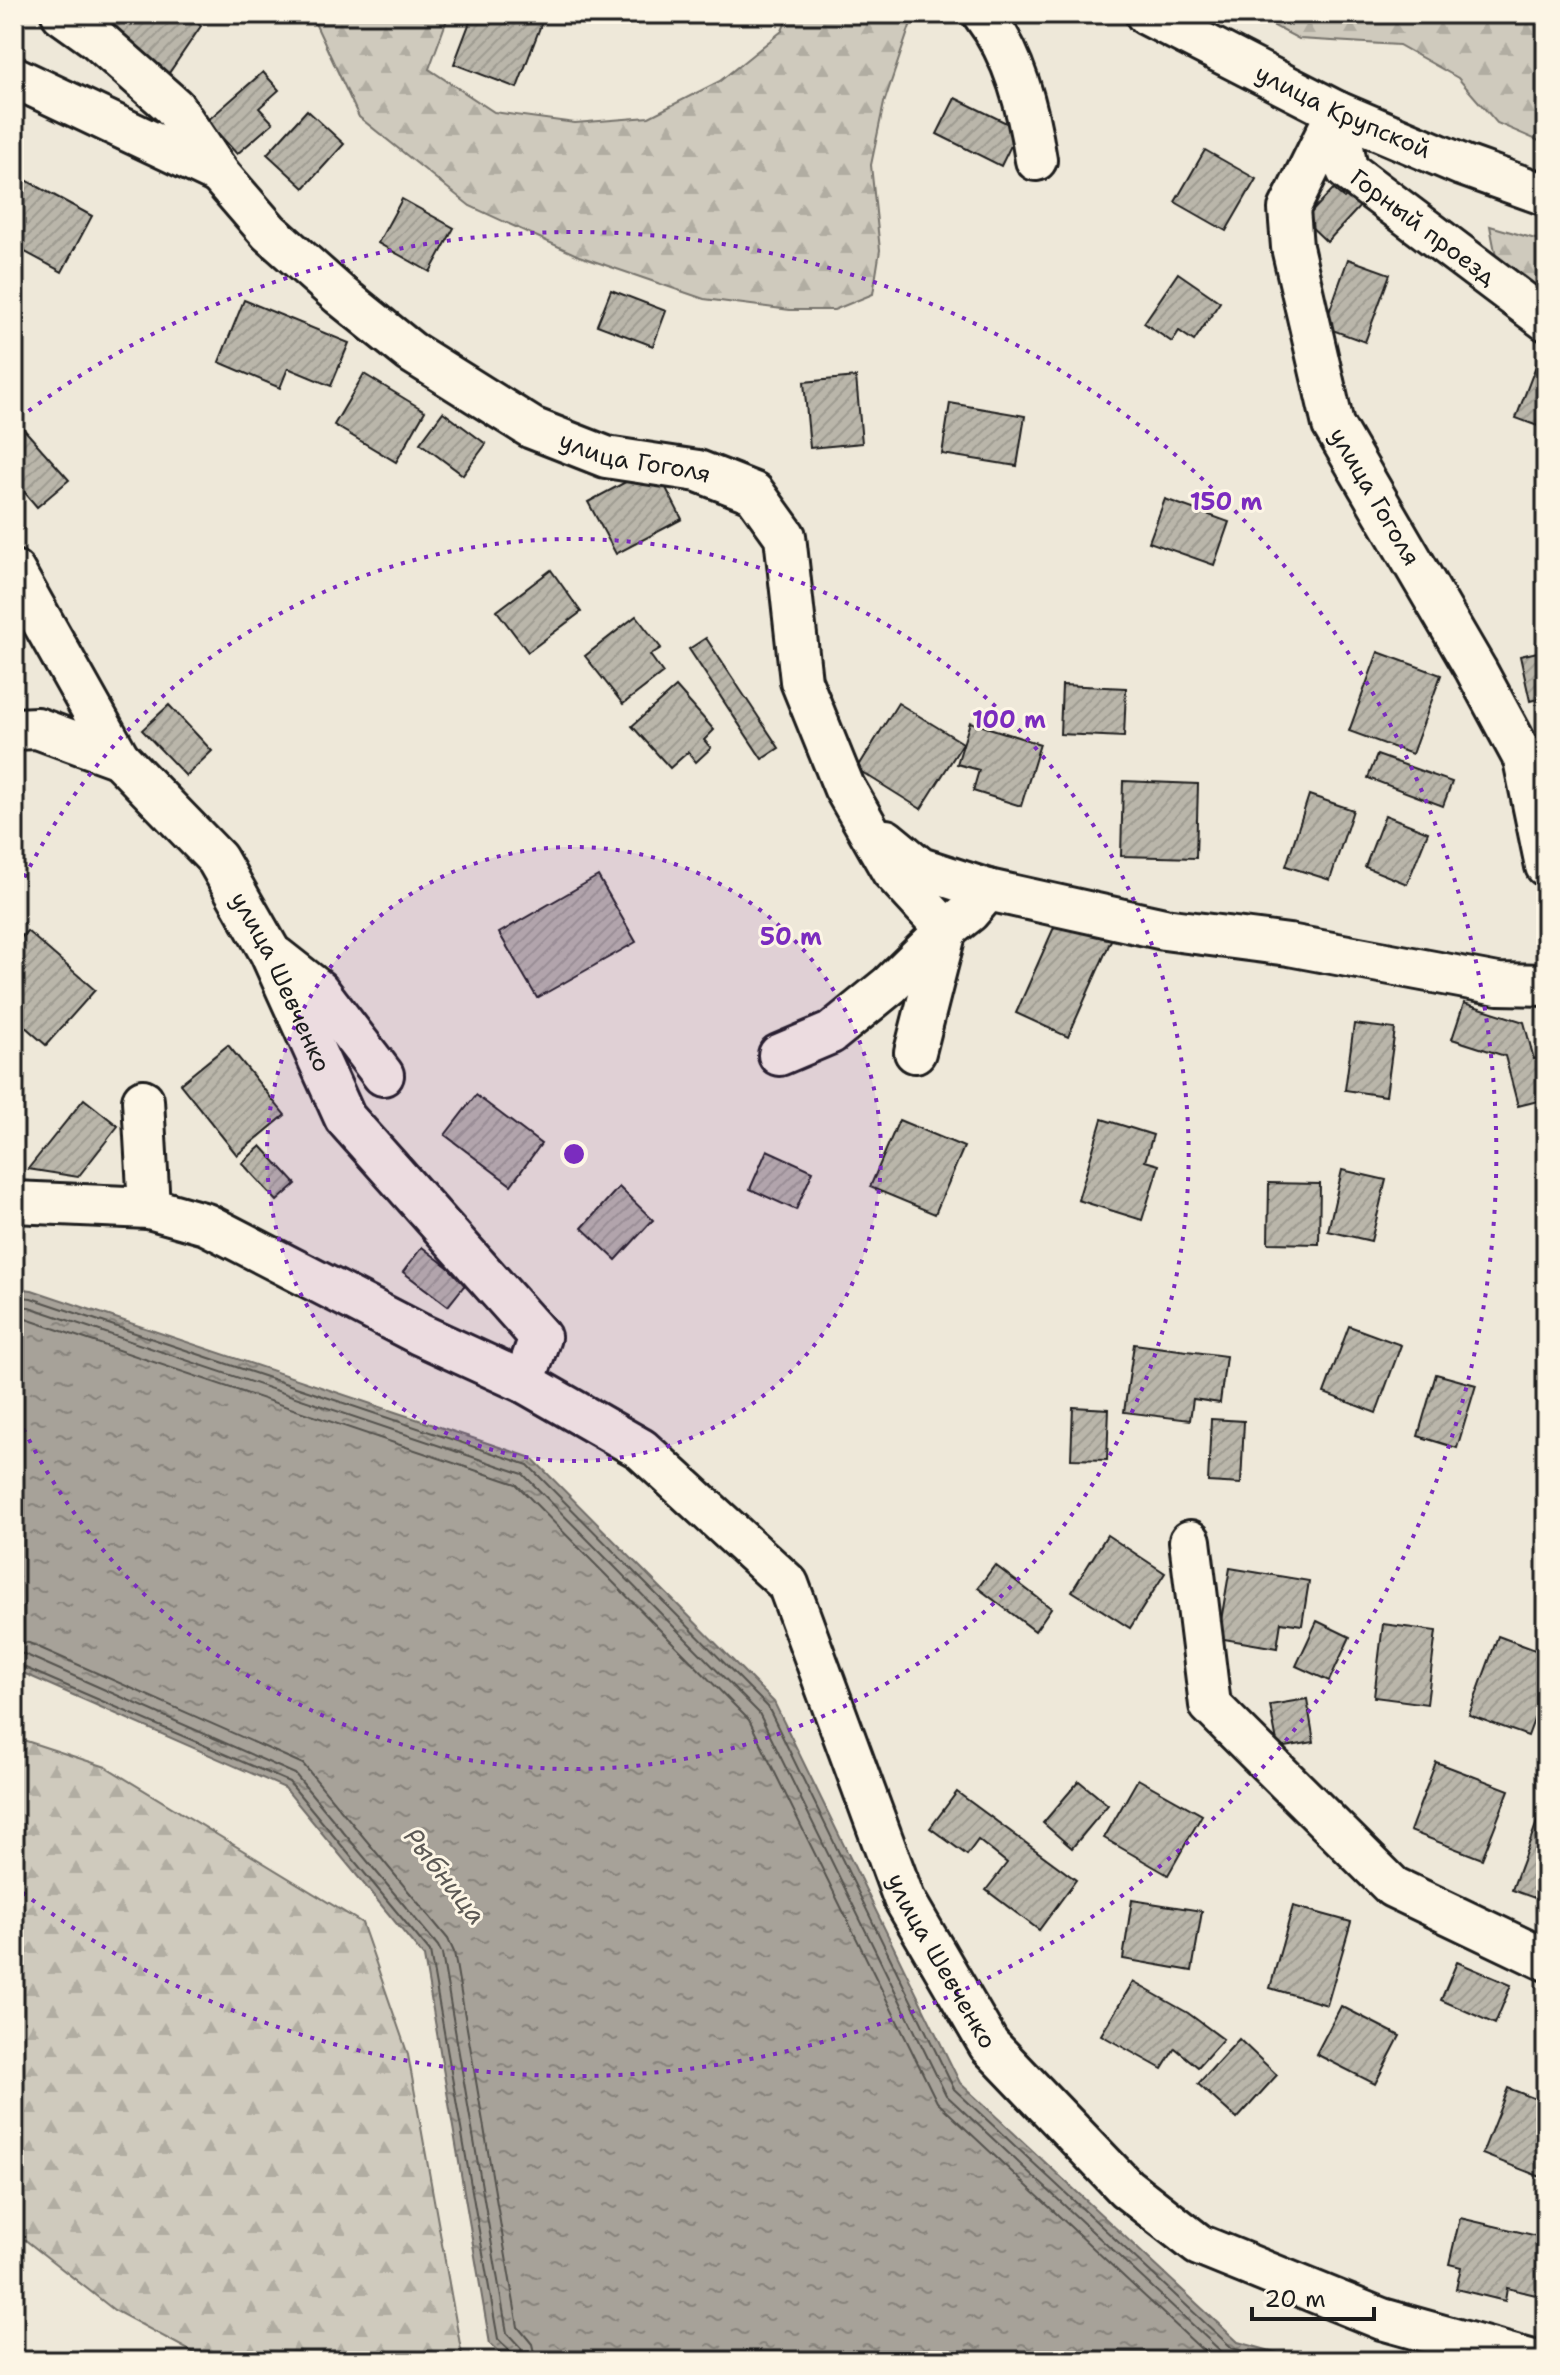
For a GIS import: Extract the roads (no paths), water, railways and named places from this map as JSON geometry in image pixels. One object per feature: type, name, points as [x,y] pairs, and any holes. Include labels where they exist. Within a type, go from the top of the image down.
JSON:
[{"type":"street","name":"улица Гоголя","points":[[62,14],[97,39],[174,107],[219,174],[269,232],[411,352],[532,428],[606,457],[698,471],[754,493],[785,536],[801,681],[844,787],[892,871],[946,930]]},
{"type":"street","points":[[983,14],[1001,38],[1029,115],[1036,160]]},
{"type":"street","name":"улица Крупской","points":[[1146,14],[1337,112],[1462,165],[1546,195]]},
{"type":"street","points":[[14,77],[219,174]]},
{"type":"street","name":"улица Гоголя","points":[[1337,112],[1289,209],[1292,247],[1333,425],[1476,670],[1524,759],[1546,866]]},
{"type":"street","name":"Горный проезд","points":[[1337,112],[1347,170],[1546,320]]},
{"type":"street","name":"улица Шевченко","points":[[14,571],[119,758],[217,859],[270,952],[345,1118],[540,1337],[524,1382]]},
{"type":"street","points":[[14,729],[37,728],[119,758]]},
{"type":"street","points":[[863,822],[920,868],[988,890],[1164,929],[1289,945],[1498,984],[1546,985]]},
{"type":"street","points":[[779,1055],[831,1033],[890,985],[969,912],[988,890]]},
{"type":"street","points":[[915,1052],[946,930]]},
{"type":"street","points":[[270,952],[318,990],[383,1075]]},
{"type":"street","points":[[143,1100],[149,1208]]},
{"type":"street","name":"улица Шевченко","points":[[14,1202],[149,1208],[206,1224],[419,1334],[524,1382],[641,1449],[788,1584],[904,1899],[989,2045],[1126,2188],[1199,2245],[1382,2319],[1533,2361]]},
{"type":"street","points":[[1190,1541],[1210,1705],[1393,1887],[1546,1960]]},
{"type":"water","name":"Рыбница","points":[[14,1288],[32,1290],[532,1458],[774,1702],[960,2083],[1238,2342],[1307,2361],[509,2361],[490,2344],[424,1957],[285,1788],[14,1669]]}]
